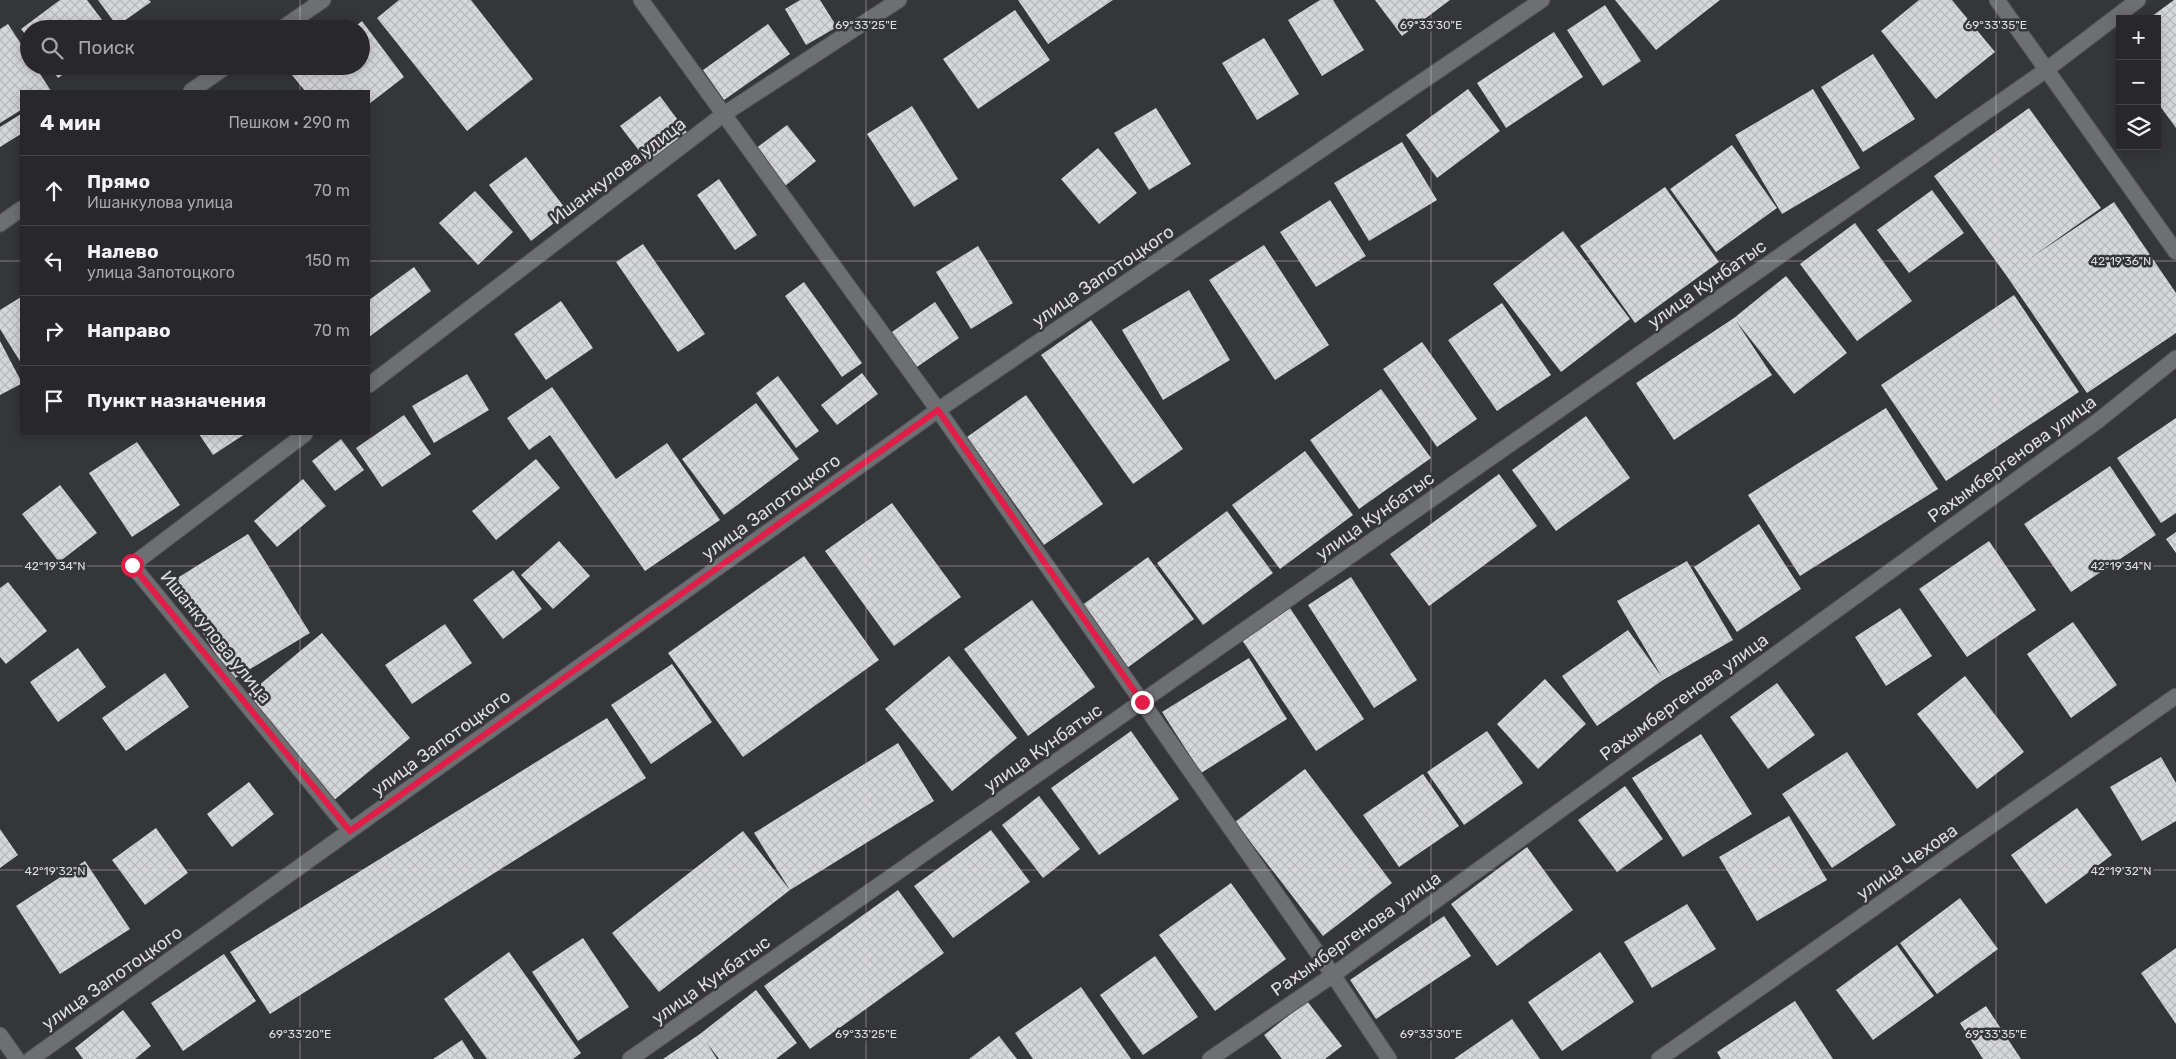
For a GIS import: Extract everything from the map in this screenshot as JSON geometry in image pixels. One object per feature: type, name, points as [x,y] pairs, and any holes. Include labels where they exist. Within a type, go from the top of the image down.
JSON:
[{"type":"street","points":[[294,20],[323,0]]},
{"type":"street","points":[[641,0],[938,410],[1333,975],[1389,1059]]},
{"type":"street","name":"Ишанкулова улица","points":[[370,384],[724,114],[899,0]]},
{"type":"street","points":[[1996,0],[2176,252]]},
{"type":"street","name":"улица Кунбатыс","points":[[630,1059],[2046,70],[2138,0]]},
{"type":"street","name":"улица Запотоцкого","points":[[30,1059],[938,410],[1535,2]]},
{"type":"street","points":[[192,90],[214,75]]},
{"type":"street","points":[[0,224],[20,210]]},
{"type":"street","name":"Рахымбергенова улица","points":[[1210,1059],[1333,975],[2091,426],[2176,358]]},
{"type":"street","name":"Ишанкулова улица","points":[[304,435],[132,565],[350,831]]},
{"type":"street","name":"улица Чехова","points":[[1659,1059],[2176,696]]},
{"type":"street","points":[[0,1035],[17,1059]]},
{"type":"building","points":[[60,0],[87,0],[102,20],[33,20]]},
{"type":"building","points":[[98,0],[149,0],[151,2],[126,20],[113,20]]},
{"type":"building","points":[[399,0],[471,0],[533,79],[467,131],[377,18]]},
{"type":"building","points":[[800,0],[820,0],[837,27],[806,45],[785,9]]},
{"type":"building","points":[[1018,0],[1113,0],[1048,44]]},
{"type":"building","points":[[1320,0],[1333,0],[1364,50],[1322,76],[1288,20]]},
{"type":"building","points":[[1375,0],[1450,0],[1402,36]]},
{"type":"building","points":[[1615,0],[1720,0],[1656,50]]},
{"type":"building","points":[[1919,0],[1952,0],[1995,52],[1936,99],[1881,31]]},
{"type":"building","points":[[2176,0],[2176,128],[2161,107],[2161,15],[2153,15]]},
{"type":"building","points":[[1605,5],[1641,61],[1603,86],[1567,30]]},
{"type":"building","points":[[1015,10],[1050,60],[978,109],[943,59]]},
{"type":"building","points":[[8,24],[20,42],[20,75],[41,75],[50,90],[20,90],[20,111],[0,123],[0,29]]},
{"type":"building","points":[[768,24],[790,54],[724,100],[703,70]]},
{"type":"building","points":[[370,32],[404,77],[370,103],[370,90],[304,90],[292,75],[370,75]]},
{"type":"building","points":[[1554,32],[1583,77],[1506,128],[1477,83]]},
{"type":"building","points":[[1264,38],[1299,94],[1257,120],[1222,63]]},
{"type":"building","points":[[1873,54],[1915,119],[1863,152],[1821,87]]},
{"type":"building","points":[[1468,89],[1500,131],[1437,178],[1406,135]]},
{"type":"building","points":[[1813,89],[1860,168],[1782,214],[1735,135]]},
{"type":"building","points":[[660,96],[689,135],[650,165],[620,126]]},
{"type":"building","points":[[912,106],[958,179],[914,207],[867,134]]},
{"type":"building","points":[[1156,108],[1191,164],[1149,190],[1114,133]]},
{"type":"building","points":[[2029,108],[2101,208],[2032,257],[2114,202],[2176,293],[2176,333],[2087,393],[2006,275],[1934,176]]},
{"type":"building","points":[[20,115],[20,135],[0,147],[0,127]]},
{"type":"building","points":[[787,125],[816,161],[785,186],[755,149]]},
{"type":"building","points":[[1402,142],[1437,200],[1369,241],[1334,183]]},
{"type":"building","points":[[1732,145],[1777,208],[1716,252],[1670,189]]},
{"type":"building","points":[[1098,148],[1137,193],[1099,224],[1061,179]]},
{"type":"building","points":[[526,157],[568,212],[531,241],[489,185]]},
{"type":"building","points":[[719,179],[757,235],[735,250],[697,195]]},
{"type":"building","points":[[1665,187],[1719,262],[1635,323],[1580,246]]},
{"type":"building","points":[[1932,190],[1964,233],[1909,273],[1877,230]]},
{"type":"building","points":[[475,191],[513,232],[478,265],[439,223]]},
{"type":"building","points":[[1330,200],[1366,256],[1316,287],[1280,232]]},
{"type":"building","points":[[1855,223],[1912,301],[1857,341],[1800,264]]},
{"type":"building","points":[[1563,231],[1630,319],[1561,372],[1493,284]]},
{"type":"building","points":[[643,244],[705,334],[678,352],[616,262]]},
{"type":"building","points":[[1264,245],[1329,345],[1275,380],[1209,280]]},
{"type":"building","points":[[978,246],[1013,303],[971,329],[936,272]]},
{"type":"building","points":[[414,267],[431,291],[370,336],[370,299]]},
{"type":"building","points":[[1786,276],[1847,353],[1794,394],[1736,321],[1772,375],[1674,440],[1636,383],[1734,318]]},
{"type":"building","points":[[804,282],[862,363],[842,377],[785,296]]},
{"type":"building","points":[[1189,290],[1230,360],[1163,400],[1122,330]]},
{"type":"building","points":[[2014,295],[2079,392],[1946,481],[1881,385]]},
{"type":"building","points":[[20,298],[20,361],[0,329],[0,310]]},
{"type":"building","points":[[561,301],[593,348],[546,380],[514,334]]},
{"type":"building","points":[[935,302],[959,338],[914,369],[889,334]]},
{"type":"building","points":[[1502,303],[1551,375],[1497,411],[1448,340]]},
{"type":"building","points":[[1091,320],[1183,449],[1133,484],[1041,355]]},
{"type":"building","points":[[0,341],[20,379],[20,385],[0,395]]},
{"type":"building","points":[[1422,342],[1477,419],[1437,447],[1383,369]]},
{"type":"building","points":[[862,373],[878,394],[837,425],[821,405]]},
{"type":"building","points":[[467,374],[489,410],[434,443],[412,406]]},
{"type":"building","points":[[778,376],[819,431],[796,448],[756,393]]},
{"type":"building","points":[[552,387],[616,479],[667,443],[720,520],[645,571],[550,435],[529,450],[507,418]]},
{"type":"building","points":[[1381,389],[1431,458],[1359,509],[1310,440]]},
{"type":"building","points":[[1026,395],[1103,504],[1044,545],[967,437]]},
{"type":"building","points":[[756,403],[799,459],[724,515],[682,459]]},
{"type":"building","points":[[1886,408],[1938,489],[1800,576],[1748,495]]},
{"type":"building","points":[[404,415],[431,454],[382,487],[356,448]]},
{"type":"building","points":[[1586,416],[1630,478],[1556,531],[1512,470]]},
{"type":"building","points":[[2176,418],[2176,513],[2161,523],[2117,458]]},
{"type":"building","points":[[200,435],[243,435],[213,455]]},
{"type":"building","points":[[341,439],[364,470],[335,491],[312,461]]},
{"type":"building","points":[[137,442],[180,505],[132,537],[89,473]]},
{"type":"building","points":[[1305,451],[1353,515],[1280,569],[1232,505]]},
{"type":"building","points":[[536,459],[560,488],[496,540],[472,511]]},
{"type":"building","points":[[2110,466],[2156,535],[2071,592],[2024,524]]},
{"type":"building","points":[[1499,474],[1537,526],[1429,606],[1390,554]]},
{"type":"building","points":[[303,479],[326,506],[277,547],[254,521]]},
{"type":"building","points":[[60,485],[97,533],[59,562],[22,514]]},
{"type":"building","points":[[892,503],[961,597],[894,646],[825,551]]},
{"type":"building","points":[[1227,511],[1273,573],[1203,625],[1157,563]]},
{"type":"building","points":[[1759,524],[1801,589],[1737,632],[1694,567]]},
{"type":"building","points":[[2176,532],[2176,553],[2166,539]]},
{"type":"building","points":[[248,534],[310,633],[232,680],[171,582]]},
{"type":"building","points":[[559,541],[590,576],[553,609],[521,575]]},
{"type":"building","points":[[1989,541],[2036,610],[1967,657],[1919,589]]},
{"type":"building","points":[[804,556],[879,660],[743,757],[668,653]]},
{"type":"building","points":[[1148,557],[1194,619],[1127,668],[1081,606]]},
{"type":"building","points":[[1687,561],[1733,640],[1663,680],[1597,726],[1562,676],[1628,630],[1662,677],[1617,601]]},
{"type":"building","points":[[513,570],[542,609],[503,639],[473,600]]},
{"type":"building","points":[[1351,577],[1417,680],[1374,708],[1308,605]]},
{"type":"building","points":[[8,582],[47,631],[6,664],[0,657],[0,588]]},
{"type":"building","points":[[1032,600],[1095,687],[1028,736],[964,649]]},
{"type":"building","points":[[1290,608],[1364,719],[1316,751],[1242,640]]},
{"type":"building","points":[[1900,608],[1932,656],[1886,686],[1855,637]]},
{"type":"building","points":[[2073,622],[2117,685],[2071,718],[2027,654]]},
{"type":"building","points":[[445,624],[472,663],[412,704],[385,665]]},
{"type":"building","points":[[322,633],[410,738],[333,801],[246,696]]},
{"type":"building","points":[[78,648],[106,687],[58,722],[30,682]]},
{"type":"building","points":[[949,656],[1017,738],[952,791],[885,709]]},
{"type":"building","points":[[1249,658],[1287,719],[1201,773],[1162,712]]},
{"type":"building","points":[[672,664],[712,722],[651,764],[611,705]]},
{"type":"building","points":[[165,673],[189,707],[126,751],[102,718]]},
{"type":"building","points":[[1965,676],[2024,752],[1977,789],[1917,714]]},
{"type":"building","points":[[1545,679],[1586,724],[1538,769],[1497,724]]},
{"type":"building","points":[[1777,683],[1815,735],[1768,769],[1730,717]]},
{"type":"building","points":[[607,718],[646,778],[270,1014],[230,952]]},
{"type":"building","points":[[1131,731],[1179,799],[1099,855],[1051,788]]},
{"type":"building","points":[[1487,731],[1523,783],[1464,825],[1427,772]]},
{"type":"building","points":[[1701,734],[1752,814],[1683,857],[1632,778]]},
{"type":"building","points":[[898,743],[934,801],[790,890],[754,833]]},
{"type":"building","points":[[1847,752],[1896,825],[1832,868],[1782,794]]},
{"type":"building","points":[[2161,757],[2176,783],[2176,821],[2142,841],[2110,787]]},
{"type":"building","points":[[1305,769],[1392,883],[1323,936],[1235,822]]},
{"type":"building","points":[[1423,774],[1459,826],[1399,867],[1363,815]]},
{"type":"building","points":[[249,782],[274,814],[232,847],[207,814]]},
{"type":"building","points":[[1625,786],[1663,839],[1617,872],[1578,820]]},
{"type":"building","points":[[1039,796],[1080,849],[1043,878],[1002,825]]},
{"type":"building","points":[[2077,808],[2112,855],[2046,904],[2011,855]]},
{"type":"building","points":[[1789,816],[1827,880],[1757,921],[1719,857]]},
{"type":"building","points":[[156,828],[188,873],[145,905],[112,860]]},
{"type":"building","points":[[0,829],[18,855],[0,868]]},
{"type":"building","points":[[991,830],[1030,882],[953,938],[914,886]]},
{"type":"building","points":[[743,831],[790,890],[659,992],[612,933]]},
{"type":"building","points":[[1527,847],[1573,910],[1497,966],[1451,904]]},
{"type":"building","points":[[85,861],[130,929],[60,974],[16,906]]},
{"type":"building","points":[[1231,883],[1286,959],[1215,1011],[1159,935]]},
{"type":"building","points":[[898,890],[944,953],[810,1049],[764,986]]},
{"type":"building","points":[[1960,898],[1998,949],[1937,994],[1900,943]]},
{"type":"building","points":[[1687,904],[1716,949],[1652,988],[1624,942]]},
{"type":"building","points":[[1444,916],[1471,956],[1376,1019],[1350,980]]},
{"type":"building","points":[[583,938],[629,1007],[578,1041],[532,972]]},
{"type":"building","points":[[1897,945],[1934,996],[1873,1040],[1836,990]]},
{"type":"building","points":[[2176,948],[2176,1024],[2141,973]]},
{"type":"building","points":[[509,952],[581,1053],[573,1059],[487,1059],[444,999]]},
{"type":"building","points":[[1600,952],[1634,1002],[1562,1051],[1528,1002]]},
{"type":"building","points":[[224,954],[256,1001],[183,1051],[151,1003]]},
{"type":"building","points":[[1155,956],[1198,1017],[1143,1055],[1100,995]]},
{"type":"building","points":[[1081,987],[1131,1059],[1033,1059],[1015,1033]]},
{"type":"building","points":[[756,990],[797,1043],[776,1059],[719,1059],[707,1043],[717,1059],[663,1059],[700,1034]]},
{"type":"building","points":[[1307,1001],[1342,1046],[1325,1059],[1282,1059],[1264,1035]]},
{"type":"building","points":[[1795,1001],[1833,1059],[1721,1059],[1717,1052]]},
{"type":"building","points":[[1986,1006],[2021,1059],[1983,1059],[1960,1023]]},
{"type":"building","points":[[123,1010],[151,1046],[135,1059],[83,1059],[75,1048]]},
{"type":"building","points":[[1512,1019],[1540,1059],[1454,1059]]},
{"type":"building","points":[[999,1036],[1017,1059],[969,1059]]},
{"type":"building","points":[[462,1040],[474,1059],[433,1059]]},
{"type":"route","points":[[132,565],[350,831],[938,410],[1142,702]]}]
